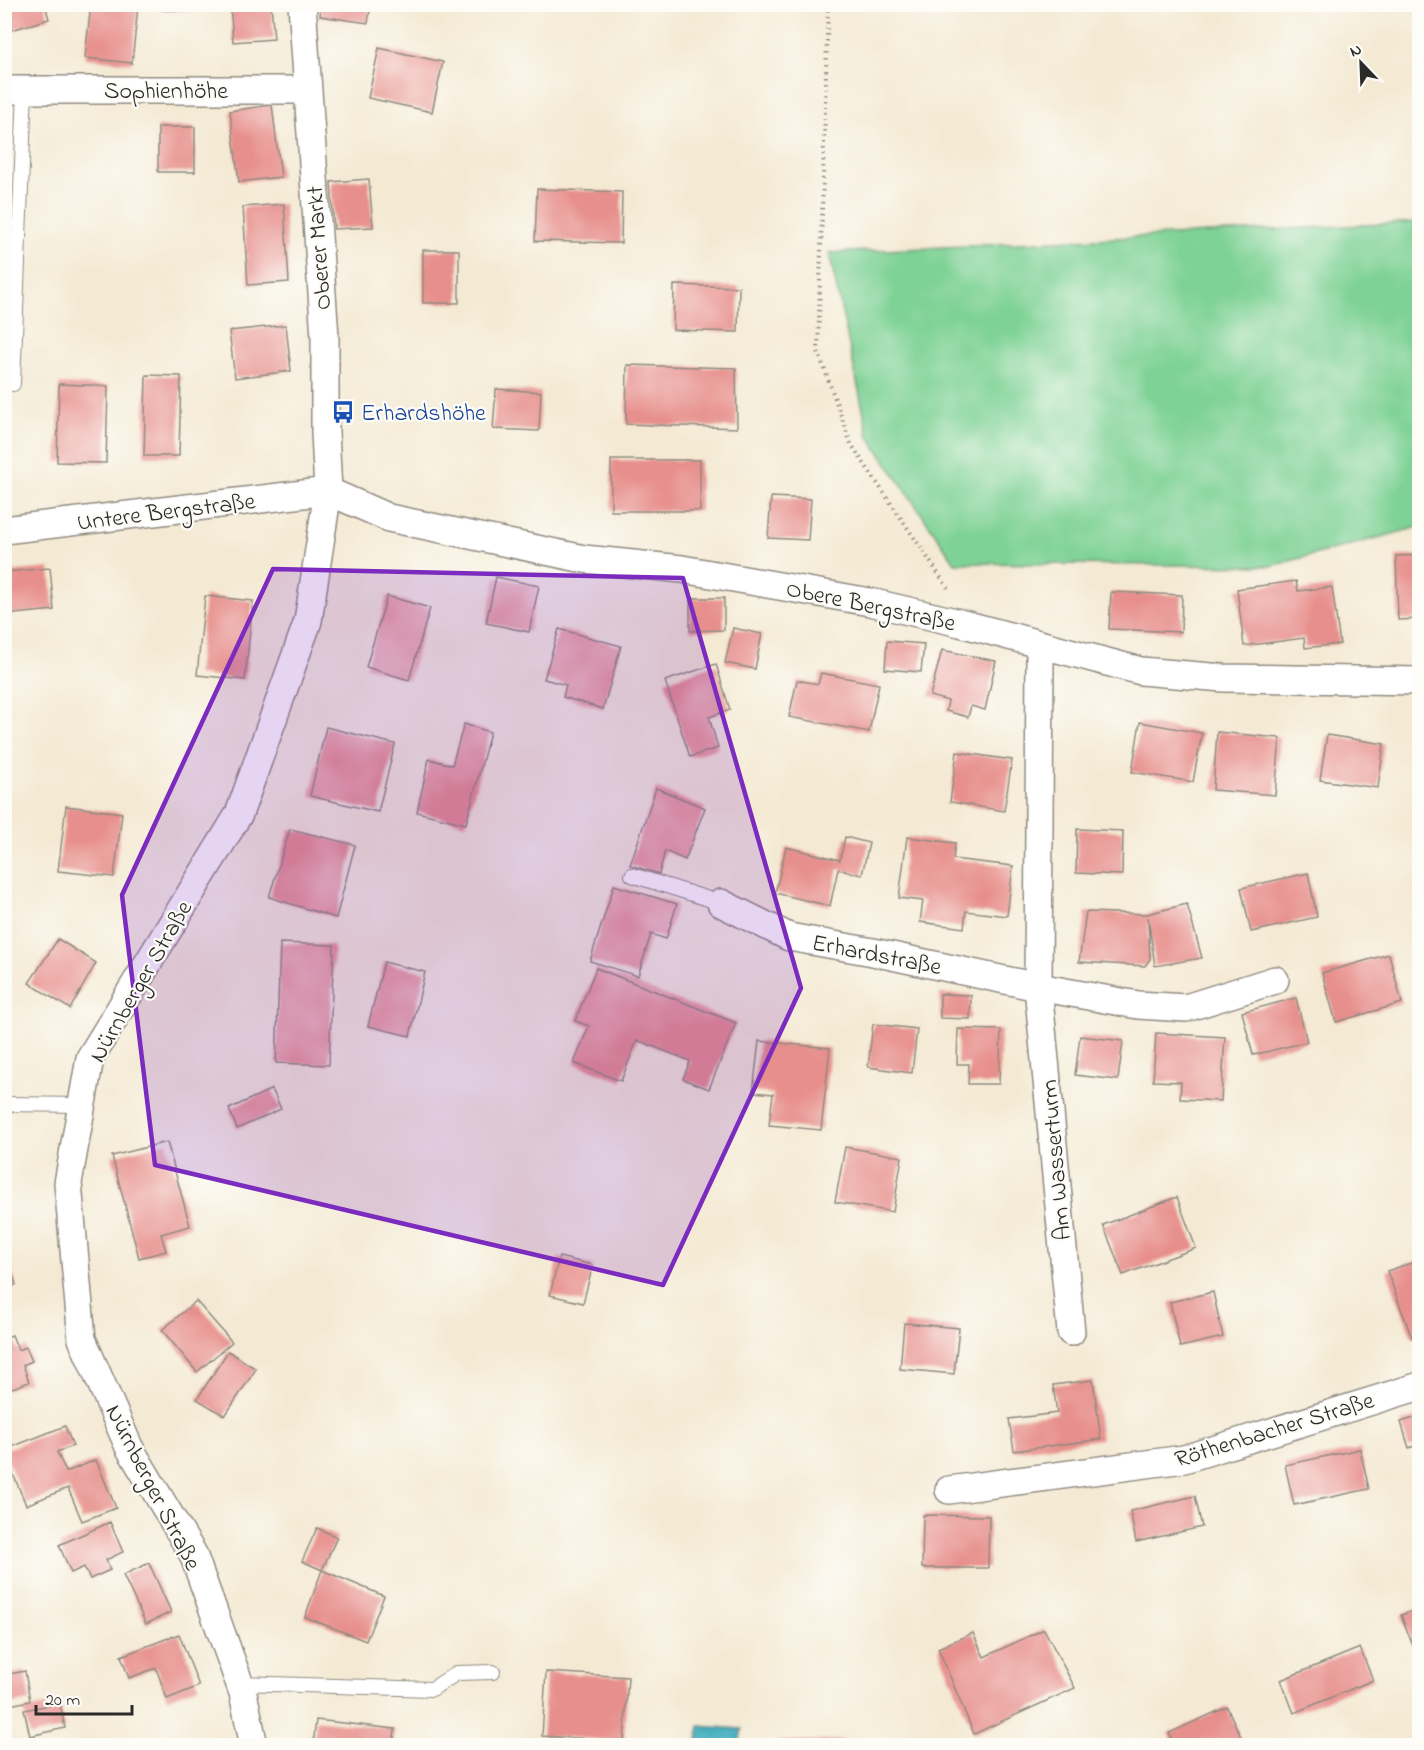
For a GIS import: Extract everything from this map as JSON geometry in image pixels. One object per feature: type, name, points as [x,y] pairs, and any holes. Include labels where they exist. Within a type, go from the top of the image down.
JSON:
[{"type":"street","name":"Oberer Markt","points":[[302,4],[325,337],[325,432],[328,491]]},
{"type":"street","name":"Sophienhöhe","points":[[15,90],[307,90]]},
{"type":"street","name":"Obere Bergstraße","points":[[328,491],[389,518],[584,559],[682,569],[870,602],[960,623],[1141,671],[1223,678],[1419,681]]},
{"type":"street","name":"Untere Bergstraße","points":[[4,530],[328,491]]},
{"type":"street","name":"Nürnberger Straße","points":[[254,1746],[240,1683],[193,1554],[129,1447],[82,1339],[68,1183],[90,1058],[239,814],[308,621],[328,491]]},
{"type":"street","name":"Am Wasserturm","points":[[1042,646],[1040,655],[1038,987],[1071,1332]]},
{"type":"street","name":"Erhardstraße","points":[[721,903],[789,937],[873,952],[1038,987]]},
{"type":"street","points":[[1038,987],[1138,1005],[1186,1008],[1275,980]]},
{"type":"street","name":"Röthenbacher Straße","points":[[950,1490],[1184,1459],[1419,1386]]},
{"type":"lane","name":"Sophienhöhe","points":[[13,384],[15,90]]},
{"type":"lane","points":[[632,875],[721,903]]},
{"type":"lane","points":[[4,1104],[82,1105]]},
{"type":"lane","points":[[240,1683],[432,1689],[457,1673],[493,1672]]},
{"type":"path","points":[[828,4],[818,351],[851,444],[952,594],[960,623]]},
{"type":"highlighted area","points":[[273,569],[683,578],[801,988],[663,1285],[155,1165],[122,895]]},
{"type":"green space","points":[[1419,222],[1419,527],[1271,566],[955,563],[869,437],[829,253]]},
{"type":"water","points":[[699,1726],[742,1729],[739,1745],[698,1745]]},
{"type":"building","points":[[4,4],[45,4],[49,19],[8,31],[4,19]]},
{"type":"building","points":[[91,4],[138,7],[132,63],[85,58]]},
{"type":"building","points":[[163,4],[204,4],[204,11],[163,10]]},
{"type":"building","points":[[230,4],[271,4],[274,39],[233,42]]},
{"type":"building","points":[[321,4],[371,4],[368,23],[320,16]]},
{"type":"building","points":[[379,48],[443,62],[432,112],[368,98]]},
{"type":"building","points":[[272,105],[281,177],[239,182],[230,111]]},
{"type":"building","points":[[158,127],[195,127],[195,172],[158,172]]},
{"type":"building","points":[[369,179],[373,227],[334,229],[331,182]]},
{"type":"building","points":[[537,189],[622,192],[621,243],[535,241]]},
{"type":"building","points":[[284,204],[289,282],[248,285],[243,207]]},
{"type":"building","points":[[423,250],[459,250],[459,303],[423,303]]},
{"type":"building","points":[[674,285],[739,287],[738,332],[673,330]]},
{"type":"building","points":[[286,325],[291,371],[235,378],[229,331]]},
{"type":"building","points":[[627,365],[736,368],[737,428],[626,424]]},
{"type":"building","points":[[146,375],[181,376],[179,456],[144,456]]},
{"type":"building","points":[[59,384],[108,386],[106,463],[57,462]]},
{"type":"building","points":[[496,389],[541,392],[539,431],[493,429]]},
{"type":"building","points":[[611,460],[700,460],[700,511],[611,511]]},
{"type":"building","points":[[771,497],[811,499],[808,540],[768,538]]},
{"type":"building","points":[[1420,555],[1420,619],[1398,620],[1396,556]]},
{"type":"building","points":[[50,568],[54,610],[4,615],[4,572]]},
{"type":"building","points":[[496,577],[539,586],[529,632],[486,623]]},
{"type":"building","points":[[1296,581],[1298,591],[1332,587],[1340,644],[1305,648],[1304,638],[1244,646],[1237,589]]},
{"type":"building","points":[[1111,592],[1182,595],[1181,632],[1109,629]]},
{"type":"building","points":[[205,596],[253,601],[245,680],[197,675]]},
{"type":"building","points":[[387,596],[430,608],[409,680],[366,667]]},
{"type":"building","points":[[690,598],[724,598],[724,630],[690,631]]},
{"type":"building","points":[[733,628],[762,634],[755,669],[725,663]]},
{"type":"building","points":[[559,629],[621,646],[603,709],[563,697],[566,685],[544,679]]},
{"type":"building","points":[[887,641],[924,644],[921,672],[885,669]]},
{"type":"building","points":[[942,650],[996,661],[985,710],[971,706],[968,717],[946,711],[948,701],[930,696]]},
{"type":"building","points":[[716,664],[730,710],[709,717],[718,748],[690,757],[665,681]]},
{"type":"building","points":[[821,673],[879,684],[869,732],[789,717],[797,680],[818,684]]},
{"type":"building","points":[[1140,722],[1202,733],[1193,782],[1132,772]]},
{"type":"building","points":[[464,724],[490,732],[466,824],[417,812],[429,759],[452,765]]},
{"type":"building","points":[[326,727],[395,744],[378,812],[310,796]]},
{"type":"building","points":[[1217,732],[1280,738],[1275,795],[1213,790]]},
{"type":"building","points":[[1327,735],[1384,744],[1378,788],[1320,780]]},
{"type":"building","points":[[957,752],[1012,760],[1004,811],[950,802]]},
{"type":"building","points":[[656,788],[705,808],[685,860],[665,851],[659,874],[630,865]]},
{"type":"building","points":[[66,806],[122,813],[114,877],[58,871]]},
{"type":"building","points":[[290,829],[355,845],[336,918],[269,897]]},
{"type":"building","points":[[1077,829],[1123,831],[1122,875],[1076,873]]},
{"type":"building","points":[[845,837],[869,843],[862,875],[838,869],[830,906],[775,893],[786,847],[840,860]]},
{"type":"building","points":[[907,837],[955,843],[953,859],[1013,866],[1007,916],[966,911],[964,928],[920,922],[923,901],[899,898]]},
{"type":"building","points":[[1308,873],[1317,917],[1251,932],[1241,888]]},
{"type":"building","points":[[614,885],[677,904],[666,939],[651,934],[638,976],[590,961]]},
{"type":"building","points":[[1187,904],[1202,958],[1155,966],[1148,917],[1150,959],[1145,966],[1079,962],[1086,912],[1147,914]]},
{"type":"building","points":[[58,939],[96,963],[70,1009],[29,983]]},
{"type":"building","points":[[280,943],[334,945],[329,1065],[276,1063]]},
{"type":"building","points":[[1389,954],[1402,1003],[1336,1022],[1322,973]]},
{"type":"building","points":[[384,962],[425,972],[410,1036],[368,1026]]},
{"type":"building","points":[[596,968],[736,1023],[709,1089],[683,1079],[690,1061],[637,1040],[621,1081],[574,1063],[589,1026],[575,1021]]},
{"type":"building","points":[[940,994],[971,995],[970,1019],[940,1018]]},
{"type":"building","points":[[1296,998],[1307,1042],[1253,1055],[1242,1012]]},
{"type":"building","points":[[873,1024],[917,1029],[912,1073],[868,1067]]},
{"type":"building","points":[[958,1029],[1001,1030],[999,1084],[968,1084],[969,1064],[957,1064]]},
{"type":"building","points":[[1156,1033],[1225,1037],[1221,1101],[1180,1099],[1181,1082],[1153,1081]]},
{"type":"building","points":[[1080,1036],[1123,1041],[1118,1080],[1075,1075]]},
{"type":"building","points":[[759,1041],[830,1048],[821,1130],[769,1125],[773,1094],[753,1092]]},
{"type":"building","points":[[272,1089],[281,1109],[237,1129],[229,1109]]},
{"type":"building","points":[[167,1142],[190,1226],[161,1234],[166,1251],[139,1258],[112,1156]]},
{"type":"building","points":[[845,1147],[902,1157],[893,1212],[835,1202]]},
{"type":"building","points":[[1177,1197],[1196,1248],[1123,1275],[1103,1225]]},
{"type":"building","points":[[4,1249],[16,1285],[4,1288]]},
{"type":"building","points":[[559,1257],[593,1265],[583,1303],[550,1295]]},
{"type":"building","points":[[1420,1260],[1420,1336],[1412,1338],[1387,1271]]},
{"type":"building","points":[[1213,1292],[1223,1337],[1180,1347],[1170,1302]]},
{"type":"building","points":[[196,1301],[232,1342],[197,1372],[162,1330]]},
{"type":"building","points":[[904,1323],[959,1328],[954,1374],[900,1369]]},
{"type":"building","points":[[12,1335],[18,1350],[26,1347],[32,1361],[23,1365],[29,1382],[4,1391],[4,1338]]},
{"type":"building","points":[[228,1351],[256,1369],[225,1416],[197,1399]]},
{"type":"building","points":[[1093,1380],[1101,1439],[1014,1451],[1009,1419],[1057,1413],[1053,1385]]},
{"type":"building","points":[[1420,1416],[1420,1444],[1409,1448],[1401,1422]]},
{"type":"building","points":[[65,1426],[73,1446],[57,1452],[66,1472],[96,1460],[116,1508],[82,1521],[68,1488],[26,1505],[4,1450]]},
{"type":"building","points":[[1360,1449],[1369,1489],[1294,1505],[1285,1465]]},
{"type":"building","points":[[1195,1496],[1202,1527],[1136,1542],[1130,1511]]},
{"type":"building","points":[[923,1515],[989,1516],[988,1568],[922,1568]]},
{"type":"building","points":[[110,1522],[123,1552],[106,1560],[110,1570],[90,1579],[84,1567],[71,1573],[59,1545]]},
{"type":"building","points":[[317,1528],[337,1537],[322,1570],[302,1561]]},
{"type":"building","points":[[149,1563],[171,1612],[146,1624],[123,1575]]},
{"type":"building","points":[[322,1570],[384,1596],[366,1641],[305,1617]]},
{"type":"building","points":[[1420,1608],[1420,1649],[1415,1651],[1401,1615]]},
{"type":"building","points":[[1044,1629],[1075,1688],[974,1734],[938,1648],[973,1633],[984,1657]]},
{"type":"building","points":[[179,1634],[199,1686],[167,1699],[156,1668],[129,1678],[121,1656]]},
{"type":"building","points":[[1360,1648],[1373,1680],[1294,1713],[1281,1680]]},
{"type":"building","points":[[25,1671],[30,1701],[4,1706],[4,1675]]},
{"type":"building","points":[[546,1672],[628,1677],[624,1741],[542,1736]]},
{"type":"building","points":[[60,1703],[65,1728],[30,1736],[24,1710]]},
{"type":"building","points":[[1227,1707],[1245,1746],[1175,1746],[1169,1733]]},
{"type":"building","points":[[316,1720],[395,1729],[393,1746],[313,1746]]},
{"type":"building","points":[[843,1740],[843,1746],[777,1746],[777,1741]]},
{"type":"place","name":"Erhardshöhe","points":[[343,412]]}]
